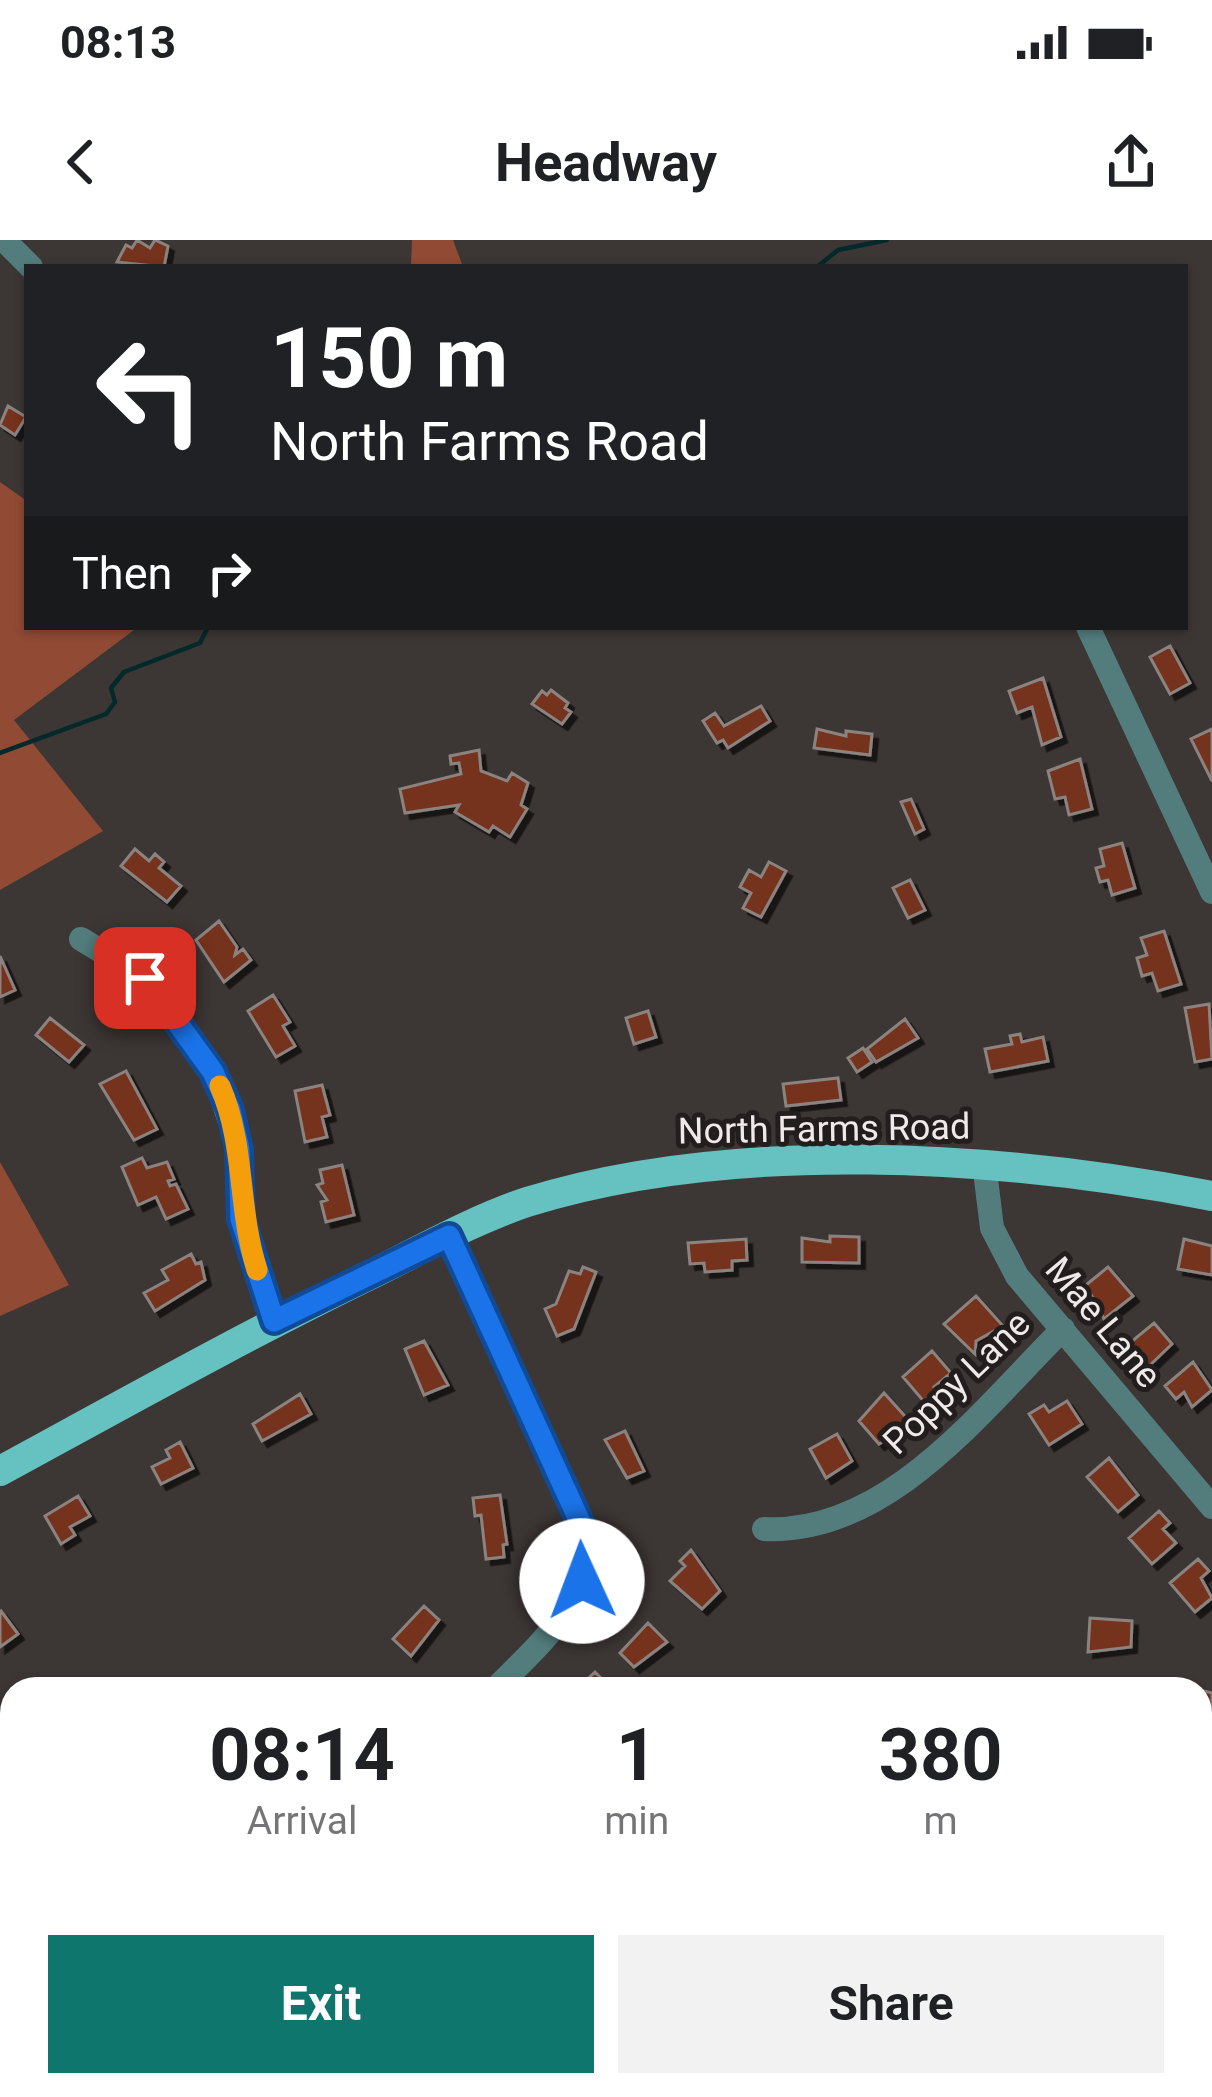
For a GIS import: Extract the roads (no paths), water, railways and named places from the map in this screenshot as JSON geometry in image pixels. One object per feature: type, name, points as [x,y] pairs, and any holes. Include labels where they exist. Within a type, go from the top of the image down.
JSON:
[{"type":"main road","name":"North Farms Road","points":[[0,1471],[274,1321],[449,1236],[522,1204],[665,1171],[728,1165],[984,1163],[1084,1171],[1212,1196]]},
{"type":"street","points":[[4,240],[28,264]]},
{"type":"street","points":[[1089,630],[1212,892]]},
{"type":"street","points":[[80,939],[145,978],[213,1072],[239,1149],[241,1219],[274,1321]]},
{"type":"street","name":"Mae Lane","points":[[984,1163],[992,1228],[1017,1276],[1212,1507]]},
{"type":"street","points":[[449,1236],[586,1535],[577,1598],[506,1677]]},
{"type":"street","name":"Poppy Lane","points":[[764,1529],[805,1531],[911,1478],[1063,1329]]},
{"type":"waterway","points":[[821,264],[838,250],[887,240]]},
{"type":"waterway","points":[[0,753],[106,714],[115,702],[111,688],[124,672],[200,643],[206,630]]}]
